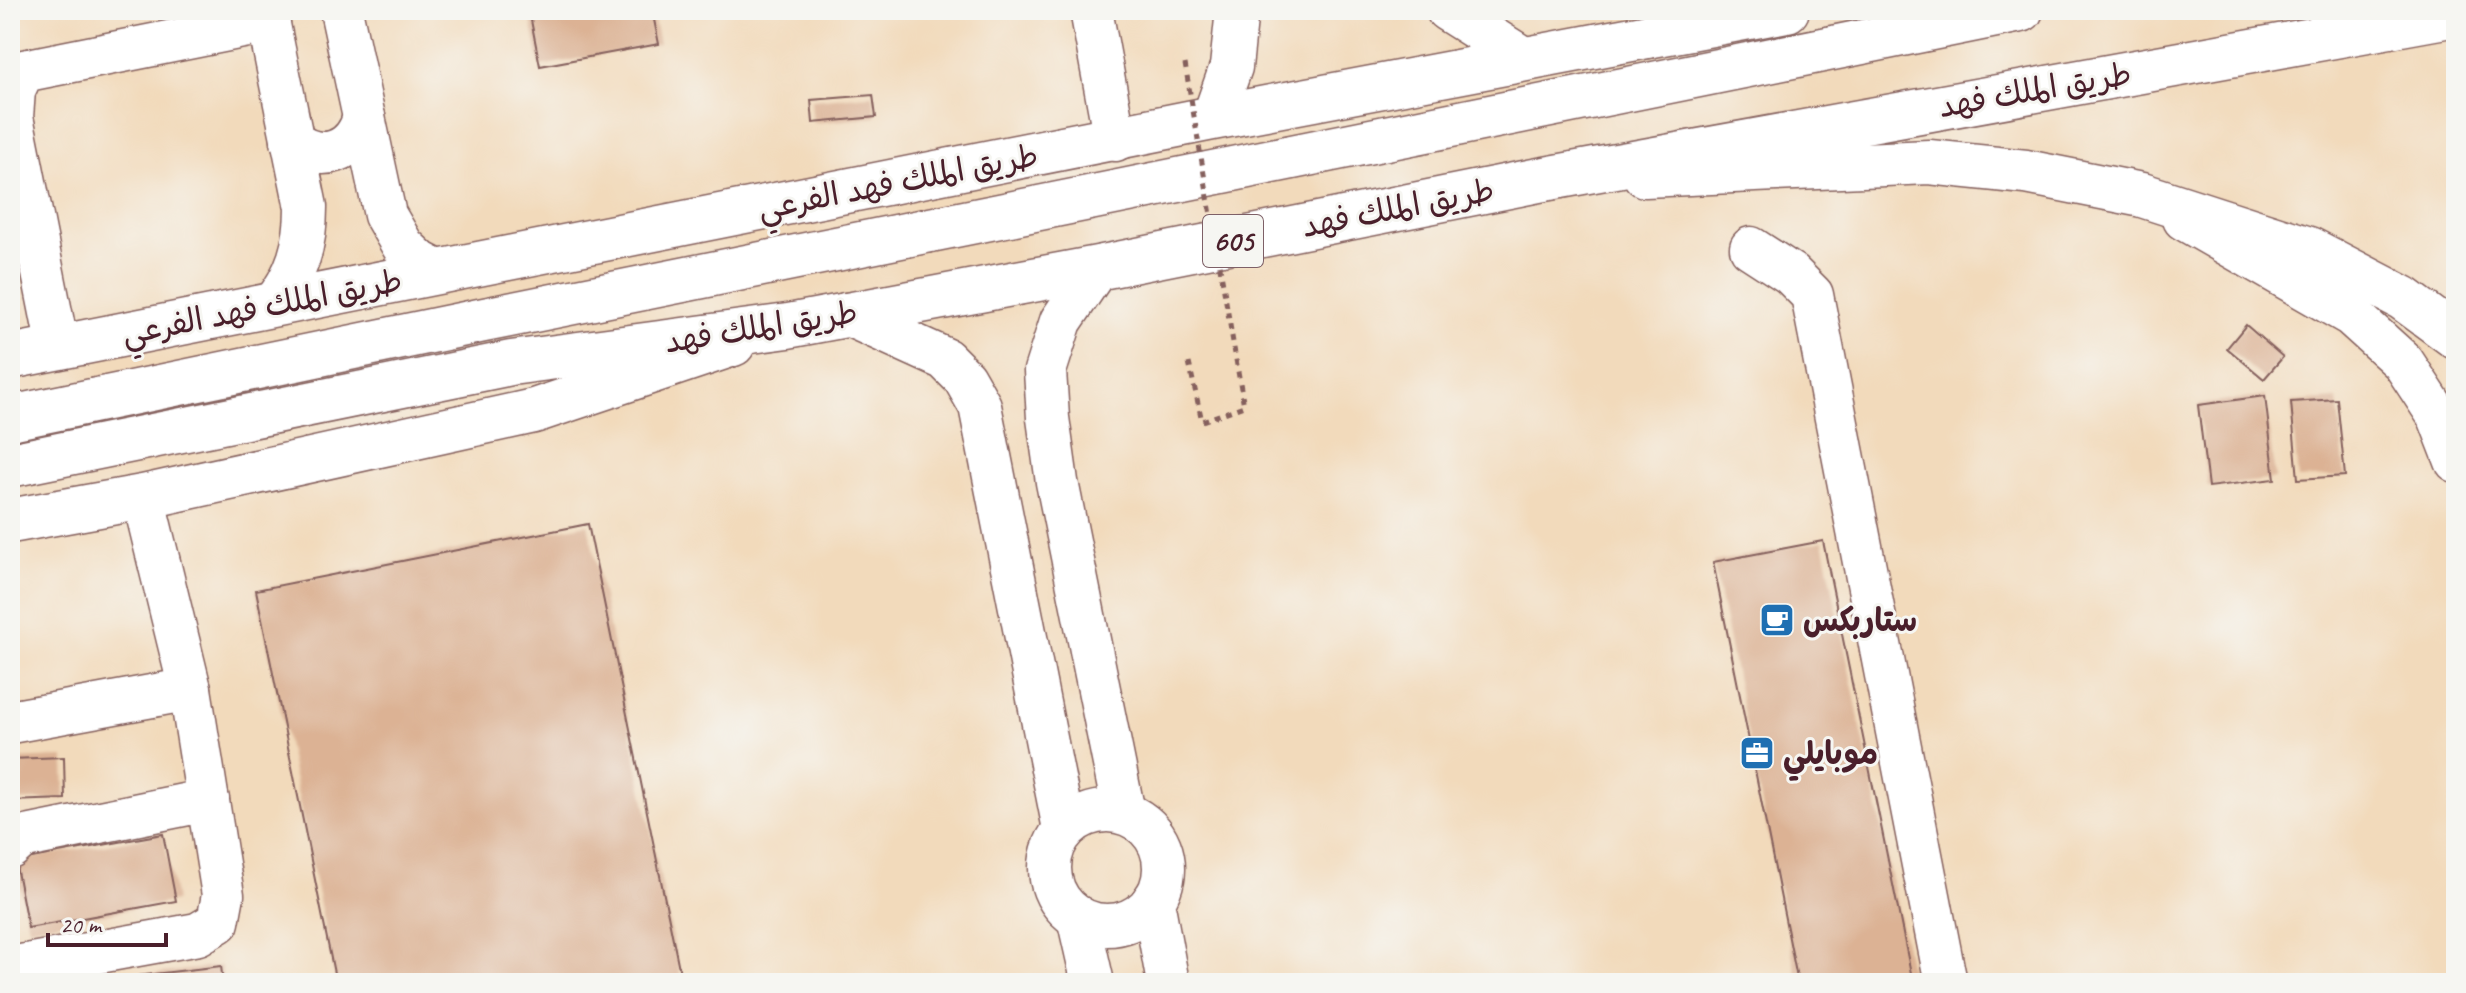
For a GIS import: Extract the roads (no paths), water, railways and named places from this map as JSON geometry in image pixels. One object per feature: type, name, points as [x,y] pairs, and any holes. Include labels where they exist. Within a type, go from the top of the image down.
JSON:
[{"type":"main road","points":[[1648,36],[1713,10]]},
{"type":"main road","name":"طريق الملك فهد الفرعي","points":[[10,357],[1115,140],[1213,118],[1787,10]]},
{"type":"main road","name":"طريق الملك فهد","points":[[10,418],[2021,10]]},
{"type":"main road","name":"طريق الملك فهد","points":[[10,465],[511,363],[788,326],[1539,180],[2456,14]]},
{"type":"main road","points":[[1539,180],[1929,162],[2026,172],[2142,195],[2309,249],[2403,298],[2456,337]]},
{"type":"main road","points":[[10,521],[143,497],[534,411],[788,326]]},
{"type":"street","points":[[341,10],[389,223],[403,246],[420,262],[439,272]]},
{"type":"street","points":[[1091,10],[1115,140]]},
{"type":"street","points":[[1213,118],[1231,67],[1237,10]]},
{"type":"street","points":[[1447,10],[1525,59]]},
{"type":"street","points":[[58,348],[12,117],[14,90],[23,71],[267,16],[306,207],[306,228],[296,270],[273,305]]},
{"type":"street","points":[[292,141],[302,149],[315,153],[342,149],[360,130],[364,117]]},
{"type":"street","points":[[2142,195],[2351,315],[2403,362],[2439,417],[2456,461]]},
{"type":"street","points":[[1751,248],[1791,274],[1812,295],[1946,983]]},
{"type":"street","points":[[1097,268],[1061,321],[1045,371],[1057,482],[1124,813]]},
{"type":"street","points":[[846,314],[945,359],[964,378],[980,406],[1064,829]]},
{"type":"street","points":[[10,968],[198,934],[218,922],[223,895],[190,689],[143,497]]},
{"type":"street","points":[[10,722],[190,689]]},
{"type":"street","points":[[10,848],[21,838],[208,800]]},
{"type":"street","points":[[1092,812],[1124,813],[1139,821],[1152,832],[1161,847],[1164,864],[1162,883],[1153,901],[1127,922],[1110,925],[1078,917],[1064,906],[1055,893],[1049,859],[1064,829],[1076,818],[1092,812]]},
{"type":"street","points":[[1153,901],[1168,983]]},
{"type":"street","points":[[1078,917],[1093,983]]},
{"type":"place","name":"ستاربكس","points":[[1777,620]]},
{"type":"place","name":"موبايلي","points":[[1757,753]]}]
